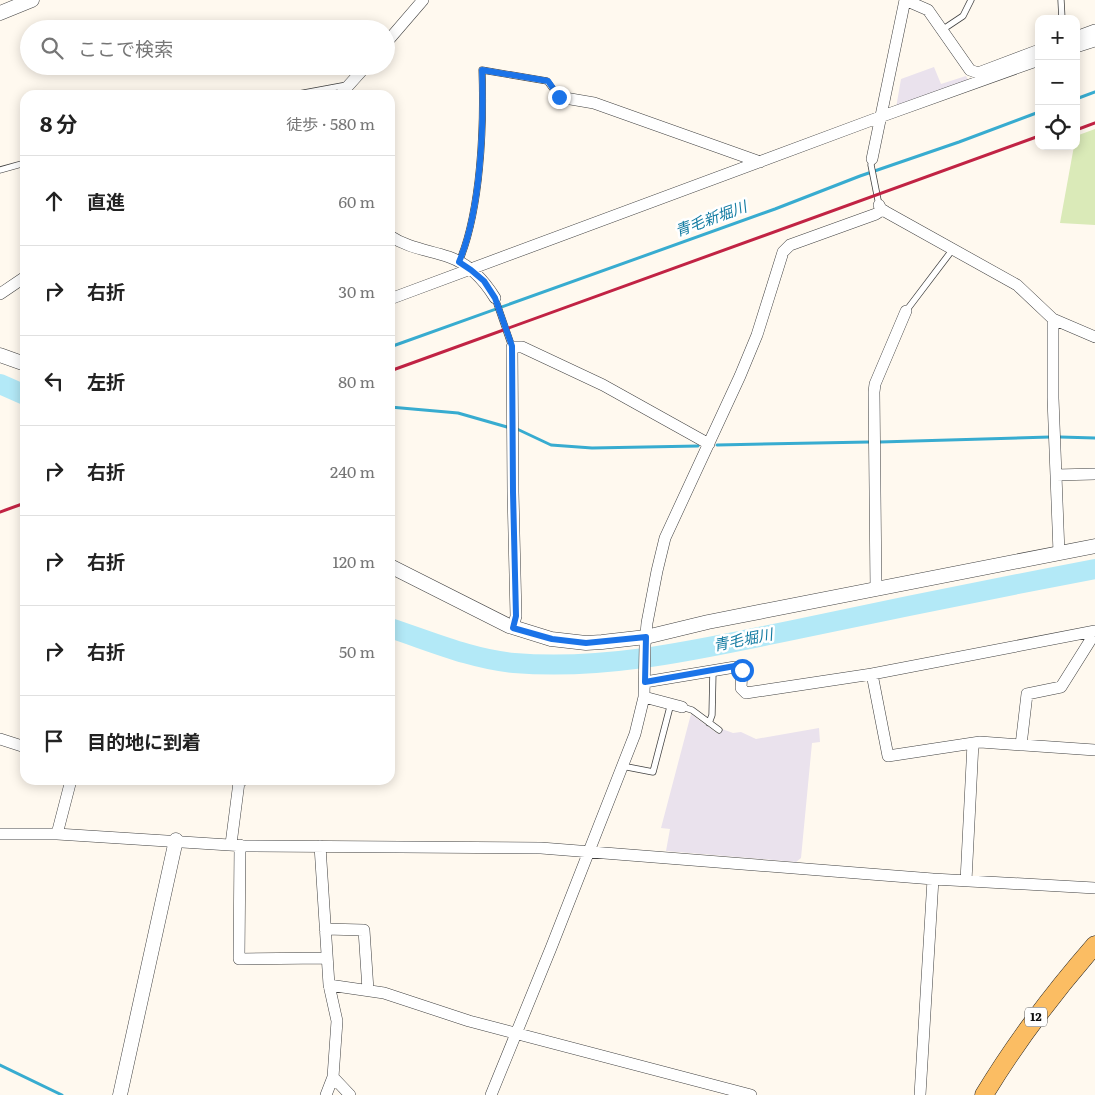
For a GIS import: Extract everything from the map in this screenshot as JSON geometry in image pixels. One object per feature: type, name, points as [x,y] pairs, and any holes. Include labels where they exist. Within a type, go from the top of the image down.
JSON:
[{"type":"main road","name":"12","points":[[984,1095],[1032,1022],[1063,981],[1095,945]]},
{"type":"street","points":[[0,13],[32,0]]},
{"type":"street","points":[[395,33],[423,0]]},
{"type":"street","points":[[872,162],[905,0],[928,10],[970,70],[974,72],[978,73],[1035,52]]},
{"type":"street","points":[[1080,35],[1095,30]]},
{"type":"street","points":[[1080,46],[1095,40]]},
{"type":"street","points":[[395,297],[1035,61]]},
{"type":"street","points":[[344,90],[358,75]]},
{"type":"street","points":[[559,97],[594,103],[760,162]]},
{"type":"street","points":[[491,1095],[551,948],[634,734],[644,697],[646,641],[656,571],[666,538],[757,335],[786,248],[876,214],[881,208],[1017,285],[1053,319],[1095,337]]},
{"type":"street","points":[[395,239],[401,243],[459,262],[484,281],[496,299]]},
{"type":"street","points":[[0,294],[20,280]]},
{"type":"street","points":[[876,590],[874,392],[875,384],[906,311]]},
{"type":"street","points":[[1053,319],[1053,388],[1059,553]]},
{"type":"street","points":[[513,628],[516,616],[512,346],[522,347],[603,385],[709,444]]},
{"type":"street","points":[[0,355],[20,362]]},
{"type":"street","points":[[1056,475],[1095,474]]},
{"type":"street","points":[[395,569],[513,628],[552,639],[586,643],[646,641],[708,622],[1095,546]]},
{"type":"street","points":[[645,677],[741,667],[742,688],[746,693],[872,674],[1095,632],[1090,653],[1062,687],[1027,694],[1021,745]]},
{"type":"street","points":[[872,674],[888,756],[980,742],[1095,750]]},
{"type":"street","points":[[644,697],[677,705]]},
{"type":"street","points":[[0,738],[20,746]]},
{"type":"street","points":[[966,880],[973,743]]},
{"type":"street","points":[[57,834],[70,785]]},
{"type":"street","points":[[239,785],[236,845],[239,959],[327,958]]},
{"type":"street","points":[[0,834],[57,834],[236,845],[542,848],[934,878],[1095,888]]},
{"type":"street","points":[[120,1095],[176,840]]},
{"type":"street","points":[[320,846],[329,985],[337,1020],[333,1076],[326,1095]]},
{"type":"street","points":[[920,1095],[934,878]]},
{"type":"street","points":[[325,929],[364,930],[368,990]]},
{"type":"street","points":[[329,985],[384,993],[469,1021],[751,1095]]},
{"type":"street","points":[[333,1076],[350,1095]]},
{"type":"lane","points":[[942,30],[963,16],[971,0]]},
{"type":"lane","points":[[1061,0],[1062,15]]},
{"type":"lane","points":[[459,262],[466,246],[476,194],[483,114],[482,70],[548,81],[559,97]]},
{"type":"lane","points":[[321,90],[349,85]]},
{"type":"lane","points":[[872,162],[873,181],[881,208]]},
{"type":"lane","points":[[0,170],[20,164]]},
{"type":"lane","points":[[906,311],[953,249]]},
{"type":"lane","points":[[496,299],[512,346]]},
{"type":"lane","points":[[709,723],[712,715],[713,670]]},
{"type":"lane","points":[[622,766],[653,772],[677,705],[692,710],[719,730]]},
{"type":"shaded area","points":[[934,67],[941,84],[966,76],[969,82],[896,108],[901,79]]},
{"type":"shaded area","points":[[691,714],[718,734],[722,729],[733,733],[741,732],[756,739],[819,728],[820,742],[812,743],[801,858],[796,862],[666,851],[670,829],[661,828]]},
{"type":"green space","points":[[1095,129],[1095,225],[1060,223],[1073,150],[1080,150],[1080,135]]},
{"type":"waterway","name":"青毛新堀川","points":[[1080,98],[1095,92]]},
{"type":"waterway","name":"青毛新堀川","points":[[395,345],[1035,114]]},
{"type":"waterway","name":"青毛堀川","points":[[0,384],[20,393]]},
{"type":"waterway","points":[[395,407],[458,413],[507,427]]},
{"type":"waterway","points":[[517,429],[551,445],[592,448],[698,446]]},
{"type":"waterway","points":[[880,442],[1050,437]]},
{"type":"waterway","points":[[1060,437],[1095,438]]},
{"type":"waterway","points":[[717,445],[869,442]]},
{"type":"waterway","name":"青毛堀川","points":[[395,630],[451,649],[498,661],[550,665],[621,661],[692,650],[1095,569]]},
{"type":"waterway","points":[[0,1065],[62,1095]]},
{"type":"railway","points":[[1080,129],[1095,123]]},
{"type":"railway","points":[[395,369],[1035,137]]},
{"type":"railway","points":[[0,512],[20,505]]},
{"type":"route","points":[[559,97],[548,81],[482,70],[483,114],[476,194],[466,246],[459,262],[484,281],[495,298],[512,346],[516,616],[513,628],[538,636],[571,642],[602,642],[646,637],[645,682],[735,666],[741,667],[742,670]]}]
